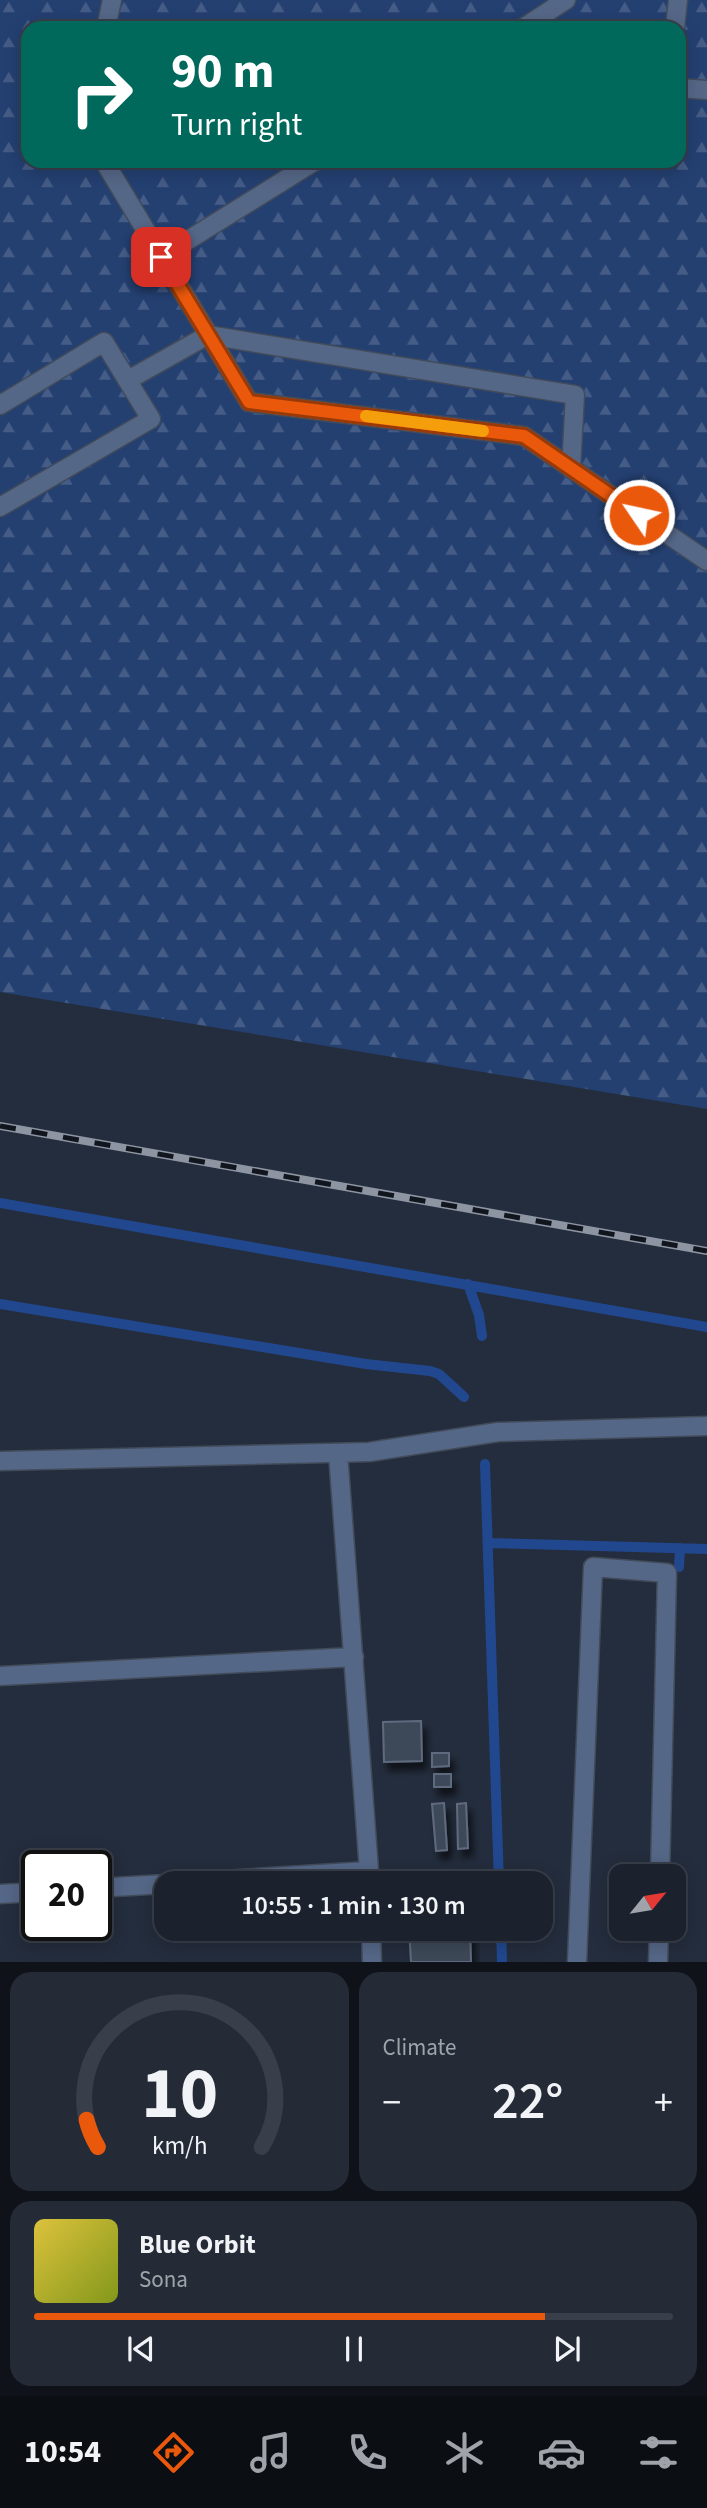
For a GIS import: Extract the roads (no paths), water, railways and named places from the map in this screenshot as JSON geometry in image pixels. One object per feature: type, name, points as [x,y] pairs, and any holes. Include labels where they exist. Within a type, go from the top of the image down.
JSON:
[{"type":"lane","points":[[108,21],[112,0]]},
{"type":"lane","points":[[534,21],[566,0]]},
{"type":"lane","points":[[676,21],[678,0]]},
{"type":"lane","points":[[686,88],[707,90]]},
{"type":"lane","points":[[108,168],[249,402],[524,436],[707,561]]},
{"type":"lane","points":[[161,257],[304,168]]},
{"type":"lane","points":[[128,380],[208,335],[575,395],[571,468]]},
{"type":"lane","points":[[0,405],[104,342],[151,419],[0,507]]},
{"type":"lane","points":[[0,1461],[369,1452],[498,1432],[707,1426]]},
{"type":"lane","points":[[338,1452],[370,1871]]},
{"type":"lane","points":[[578,1962],[593,1567],[667,1573],[660,1864]]},
{"type":"lane","points":[[0,1676],[354,1657]]},
{"type":"lane","points":[[112,1887],[154,1885]]},
{"type":"lane","points":[[0,1894],[21,1893]]},
{"type":"lane","points":[[371,1941],[372,1962]]},
{"type":"lane","points":[[658,1962],[659,1941]]},
{"type":"waterway","points":[[0,1203],[707,1327]]},
{"type":"waterway","points":[[468,1284],[479,1315],[482,1336]]},
{"type":"waterway","points":[[0,1304],[366,1364],[430,1371],[439,1374],[464,1397]]},
{"type":"waterway","points":[[485,1464],[499,1871]]},
{"type":"waterway","points":[[488,1543],[707,1549]]},
{"type":"waterway","points":[[679,1567],[680,1548]]},
{"type":"waterway","points":[[501,1941],[502,1962]]},
{"type":"railway","points":[[0,1126],[707,1251]]}]
